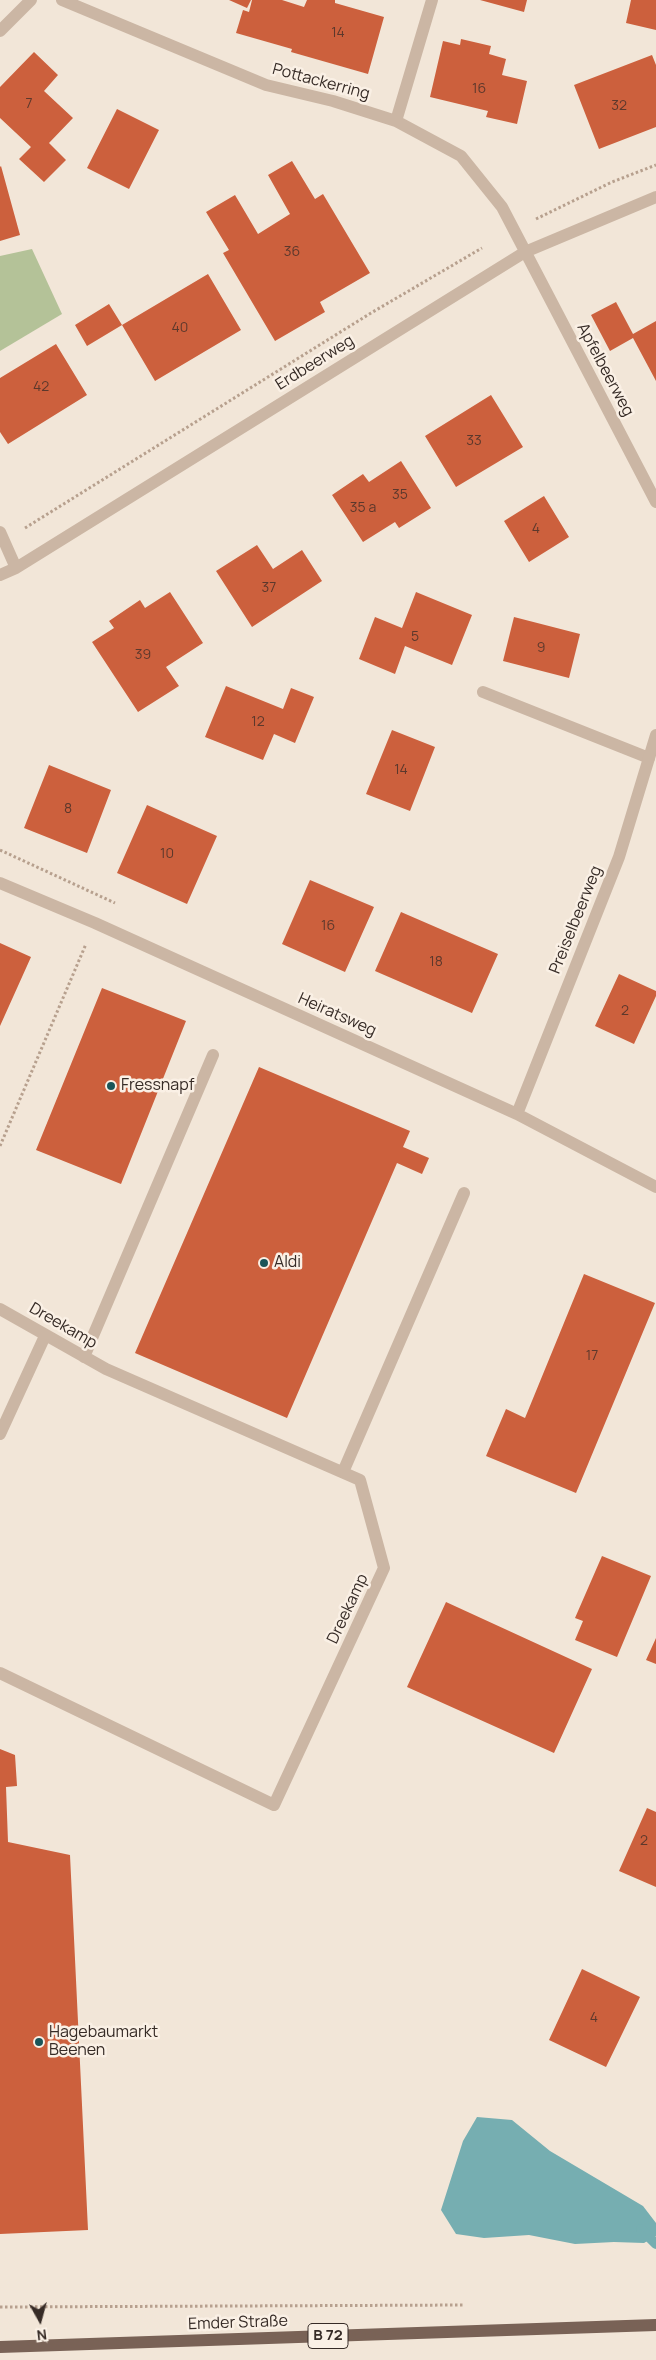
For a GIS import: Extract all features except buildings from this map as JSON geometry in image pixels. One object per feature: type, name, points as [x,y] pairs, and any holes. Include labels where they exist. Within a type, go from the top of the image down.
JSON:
[{"type":"main road","name":"Emder Straße","points":[[0,2347],[656,2325]]},
{"type":"street","points":[[0,31],[31,0]]},
{"type":"street","name":"Pottackerring","points":[[62,0],[266,85],[333,101],[396,121],[461,156],[502,208],[525,252]]},
{"type":"street","points":[[396,121],[432,0]]},
{"type":"street","name":"Erdbeerweg","points":[[0,575],[16,568],[525,252],[656,197]]},
{"type":"street","name":"Apfelbeerweg","points":[[525,252],[656,502]]},
{"type":"street","points":[[0,532],[16,568]]},
{"type":"street","points":[[482,692],[649,758]]},
{"type":"street","name":"Preiselbeerweg","points":[[517,1114],[619,857],[656,735]]},
{"type":"street","name":"Heiratsweg","points":[[0,883],[95,923],[517,1114],[656,1186]]},
{"type":"street","points":[[84,1357],[213,1054]]},
{"type":"street","points":[[343,1472],[464,1193]]},
{"type":"street","name":"Dreekamp","points":[[0,1309],[106,1369],[360,1480],[384,1568],[274,1805],[0,1673]]},
{"type":"street","points":[[0,1434],[45,1336]]},
{"type":"path","points":[[0,1146],[95,923]]},
{"type":"path","points":[[0,2307],[467,2305]]},
{"type":"green space","points":[[32,249],[62,314],[0,351],[0,256]]},
{"type":"water","points":[[477,2117],[512,2120],[550,2151],[643,2206],[656,2223],[656,2236],[644,2243],[575,2244],[529,2235],[484,2238],[456,2234],[441,2210],[463,2141]]},
{"type":"waterway","points":[[641,2229],[656,2244]]},
{"type":"place","name":"Fressnapf","points":[[111,1086]]},
{"type":"place","name":"Aldi","points":[[264,1263]]},
{"type":"place","name":"Hagebaumarkt Beenen","points":[[39,2042]]}]
